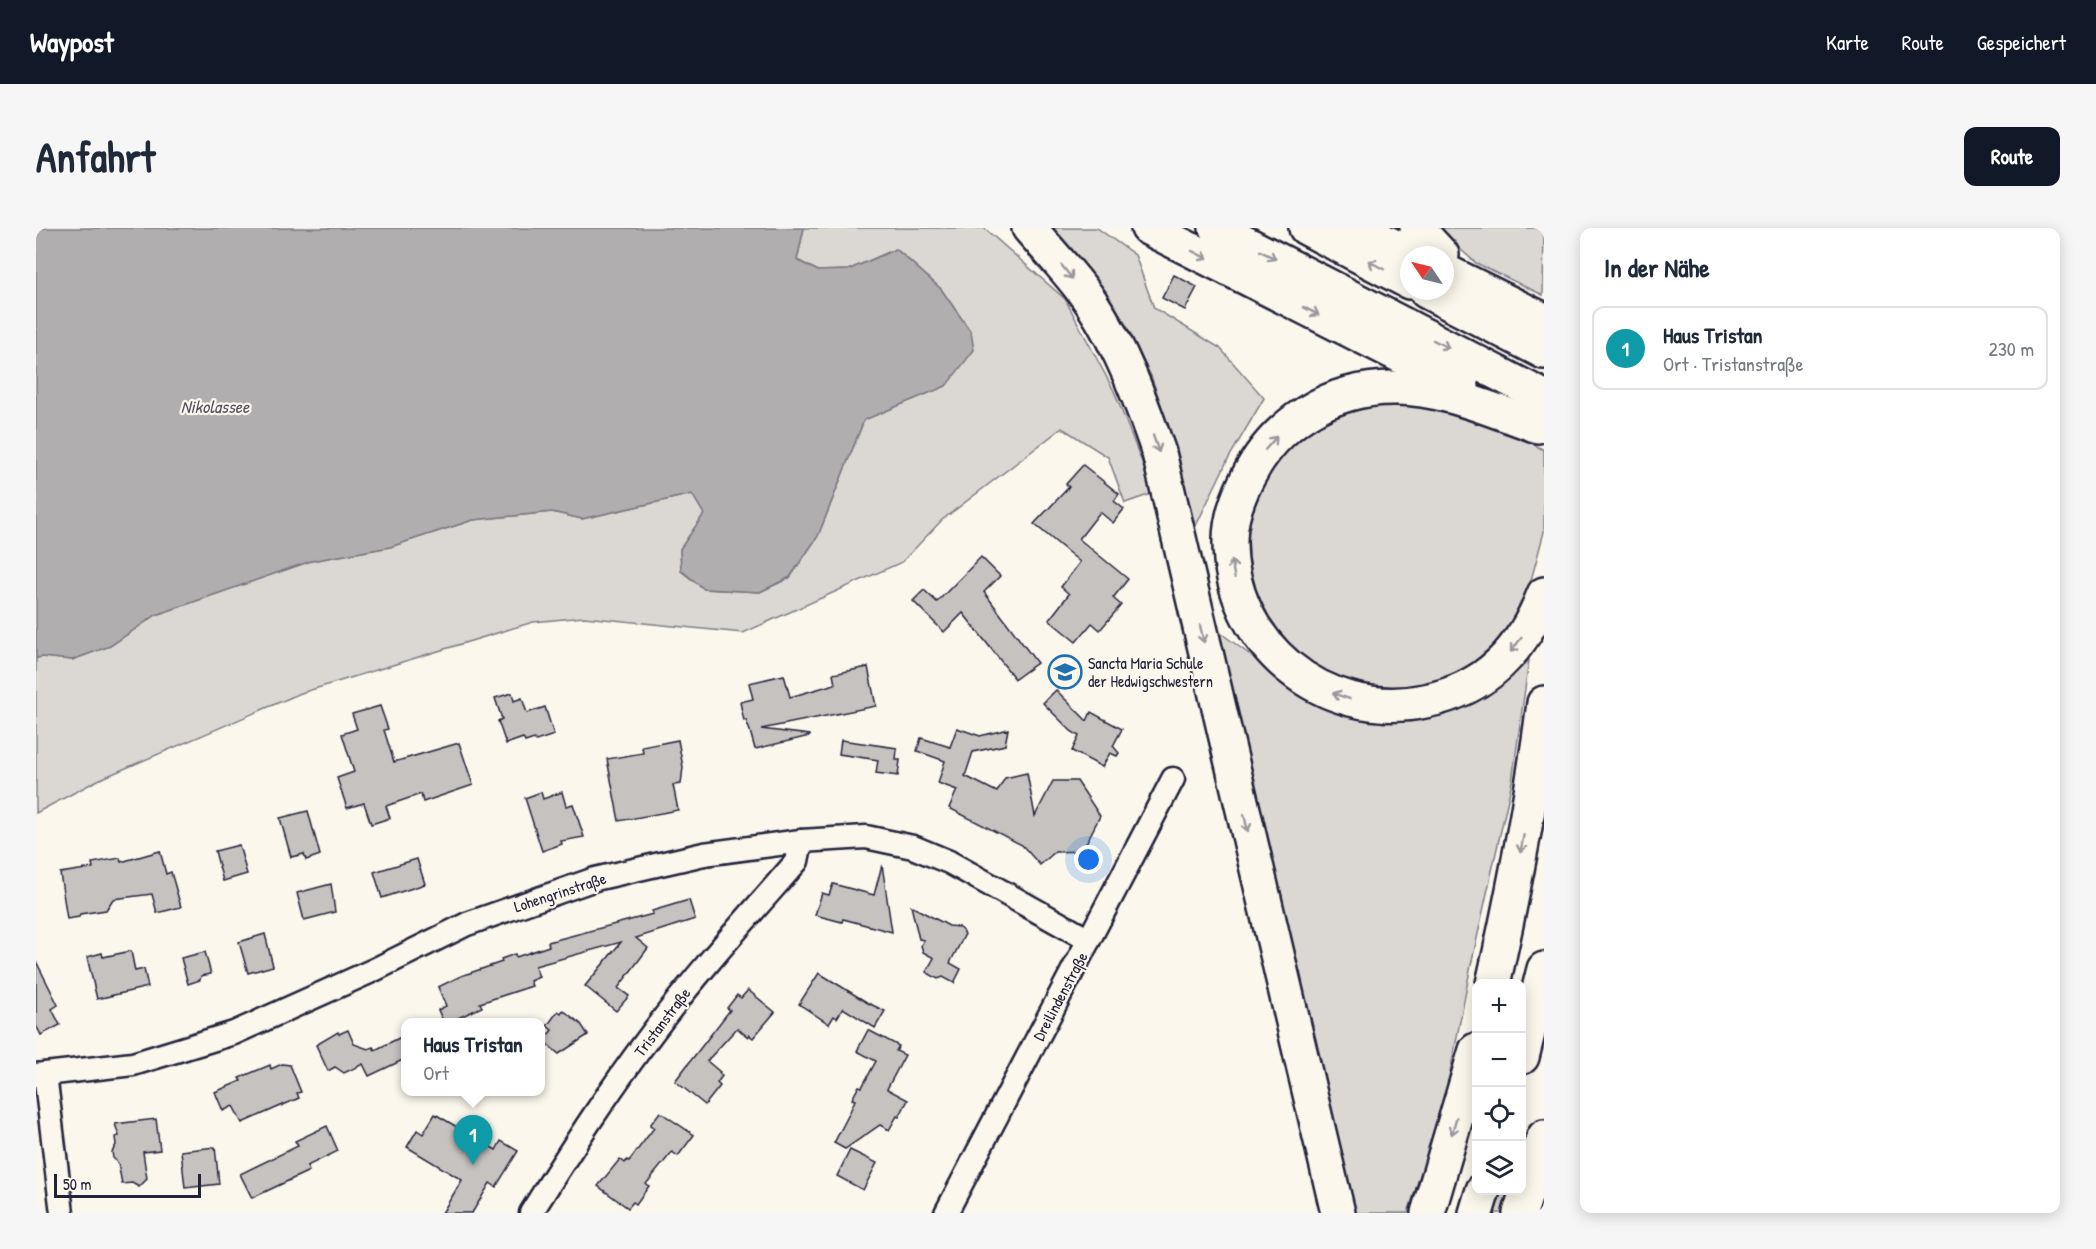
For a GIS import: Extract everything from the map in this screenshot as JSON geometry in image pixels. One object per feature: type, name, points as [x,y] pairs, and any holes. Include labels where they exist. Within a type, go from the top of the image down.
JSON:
[{"type":"main road","points":[[1029,228],[1056,257],[1090,302],[1115,343],[1139,395],[1159,453],[1338,1213]]},
{"type":"main road","points":[[1148,228],[1542,417]]},
{"type":"main road","points":[[1216,228],[1542,417]]},
{"type":"main road","points":[[1306,228],[1400,277]]},
{"type":"main road","points":[[1357,228],[1400,249]]},
{"type":"main road","points":[[1417,228],[1434,246]]},
{"type":"main road","points":[[1454,262],[1493,284],[1535,316]]},
{"type":"main road","points":[[1454,276],[1535,316]]},
{"type":"main road","points":[[1443,300],[1544,352]]},
{"type":"main road","points":[[1542,417],[1417,390],[1394,388],[1346,394],[1303,414],[1268,446],[1240,492],[1233,515],[1230,538],[1232,564],[1244,607],[1252,626],[1277,658],[1314,685],[1353,700],[1375,704],[1399,705],[1442,698],[1479,681],[1497,667],[1515,648],[1530,626],[1544,594]]},
{"type":"main road","points":[[1494,979],[1518,869],[1544,704]]},
{"type":"main road","points":[[1526,1038],[1544,969]]},
{"type":"main road","points":[[1428,1213],[1472,1064]]},
{"type":"main road","points":[[1520,1213],[1544,1137]]},
{"type":"main road","points":[[1476,1213],[1482,1195]]},
{"type":"street","name":"Dreilindenstraße","points":[[946,1213],[1173,779]]},
{"type":"street","name":"Lohengrinstraße","points":[[41,1075],[133,1064],[234,1033],[374,970],[467,924],[594,879],[704,854],[801,841],[866,837],[913,847],[949,862],[1089,940]]},
{"type":"street","name":"Tristanstraße","points":[[531,1213],[574,1144],[654,1031],[701,972],[797,861],[801,841]]},
{"type":"street","points":[[41,1075],[62,1213]]},
{"type":"shaded area","points":[[804,228],[984,228],[1065,299],[1114,391],[1154,493],[1125,503],[1108,457],[1062,428],[942,520],[902,562],[743,633],[584,617],[533,622],[301,693],[98,780],[36,813],[36,658],[72,660],[110,646],[156,615],[311,561],[390,547],[473,520],[552,512],[582,519],[693,494],[704,514],[680,549],[681,571],[704,589],[760,592],[790,578],[818,536],[864,420],[946,386],[971,332],[941,289],[896,249],[848,270],[818,271],[797,260]]},
{"type":"shaded area","points":[[1049,228],[1097,228],[1135,255],[1154,308],[1220,348],[1264,398],[1227,461],[1193,532],[1179,457],[1151,376],[1124,323],[1091,274]]},
{"type":"shaded area","points":[[1436,228],[1544,228],[1543,295],[1476,263]]},
{"type":"shaded area","points":[[1429,404],[1492,422],[1544,450],[1544,532],[1530,584],[1511,622],[1494,644],[1471,665],[1440,680],[1397,689],[1355,685],[1321,670],[1300,654],[1267,621],[1254,594],[1248,571],[1245,545],[1248,523],[1254,502],[1270,467],[1290,442],[1351,405]]},
{"type":"shaded area","points":[[1214,628],[1257,660],[1288,688],[1335,712],[1384,723],[1440,715],[1480,700],[1506,682],[1529,660],[1512,781],[1471,965],[1446,1093],[1408,1213],[1351,1213]]},
{"type":"shaded area","points":[[1492,1195],[1517,1195],[1511,1213],[1486,1213]]},
{"type":"water","name":"Nikolassee","points":[[36,228],[804,228],[797,260],[818,271],[848,270],[896,249],[941,289],[971,332],[974,350],[946,386],[864,420],[818,536],[790,577],[760,592],[704,589],[681,570],[680,549],[704,514],[692,494],[582,519],[552,512],[473,520],[390,547],[311,561],[156,615],[110,646],[72,660],[36,658]]},
{"type":"building","points":[[1174,275],[1197,287],[1185,310],[1162,298]]},
{"type":"building","points":[[1083,465],[1119,494],[1114,501],[1124,509],[1113,523],[1100,512],[1079,539],[1128,579],[1113,598],[1121,605],[1100,630],[1092,623],[1076,642],[1049,620],[1069,594],[1061,587],[1080,562],[1034,524],[1069,487],[1066,484]]},
{"type":"building","points":[[981,557],[1000,576],[984,592],[1037,663],[1015,679],[963,613],[944,632],[913,601],[924,590],[937,602]]},
{"type":"building","points":[[868,667],[876,706],[761,729],[810,736],[755,749],[746,720],[744,721],[740,702],[753,699],[749,683],[784,675],[790,697],[835,684],[833,674]]},
{"type":"building","points":[[1056,690],[1087,721],[1091,712],[1122,729],[1113,746],[1119,753],[1117,756],[1110,753],[1102,767],[1072,751],[1079,736],[1043,703]]},
{"type":"building","points":[[512,693],[514,701],[522,698],[527,713],[545,707],[554,735],[536,741],[534,739],[525,742],[523,738],[506,744],[498,721],[502,719],[495,698]]},
{"type":"building","points":[[380,706],[388,729],[384,730],[394,762],[459,743],[473,785],[423,802],[421,794],[386,806],[390,818],[371,824],[364,803],[347,808],[337,778],[354,772],[342,734],[357,729],[352,714]]},
{"type":"building","points":[[957,728],[980,736],[1008,729],[1005,745],[973,752],[965,776],[997,792],[1005,778],[1027,773],[1035,816],[1053,781],[1077,781],[1100,816],[1082,851],[1055,852],[1040,865],[1022,845],[949,808],[957,790],[938,783],[945,761],[917,751],[921,738],[950,747]]},
{"type":"building","points":[[678,740],[683,767],[681,784],[673,785],[678,810],[619,821],[607,759],[643,753],[642,747]]},
{"type":"building","points":[[841,740],[897,748],[896,760],[900,760],[898,776],[876,773],[878,760],[839,754]]},
{"type":"building","points":[[541,792],[543,799],[562,792],[566,806],[573,804],[584,837],[561,841],[562,844],[542,851],[525,798]]},
{"type":"building","points":[[308,811],[320,855],[306,860],[304,854],[291,857],[280,818]]},
{"type":"building","points":[[239,845],[247,874],[223,881],[215,851]]},
{"type":"building","points":[[160,851],[166,874],[171,872],[181,907],[157,913],[152,894],[113,899],[106,910],[80,914],[79,917],[67,919],[60,873],[93,868],[92,863],[120,858],[121,862]]},
{"type":"building","points":[[417,859],[425,884],[382,898],[374,872]]},
{"type":"building","points":[[882,865],[892,932],[843,919],[842,922],[815,915],[822,893],[829,895],[833,884],[874,895]]},
{"type":"building","points":[[331,884],[335,912],[304,920],[297,893]]},
{"type":"building","points":[[689,900],[695,919],[636,938],[648,948],[618,988],[629,996],[616,1011],[585,986],[621,942],[535,966],[539,977],[530,981],[532,986],[480,1003],[482,1007],[458,1018],[442,1018],[438,1010],[446,1006],[438,987],[461,976],[502,962],[501,959],[515,954],[516,957],[549,946],[548,942],[653,914],[652,911]]},
{"type":"building","points":[[911,906],[949,926],[959,927],[965,934],[950,963],[961,969],[954,983],[943,977],[938,979],[926,972],[934,958],[923,952],[921,945],[924,940],[919,939]]},
{"type":"building","points":[[265,934],[273,966],[248,973],[239,942]]},
{"type":"building","points":[[131,951],[135,971],[144,969],[148,987],[97,999],[87,957],[102,953],[103,957]]},
{"type":"building","points":[[205,952],[211,974],[201,976],[200,980],[188,984],[181,958]]},
{"type":"building","points":[[36,961],[58,1005],[52,1009],[60,1025],[41,1035],[36,1025]]},
{"type":"building","points":[[819,973],[885,1011],[875,1028],[843,1008],[837,1018],[834,1016],[829,1024],[799,1004]]},
{"type":"building","points":[[748,990],[775,1012],[753,1038],[749,1035],[748,1037],[737,1028],[707,1061],[722,1076],[717,1083],[720,1086],[705,1105],[675,1081],[730,1010],[727,1008],[737,995],[741,998]]},
{"type":"building","points":[[563,1010],[581,1024],[588,1035],[559,1054],[545,1043],[545,1039],[552,1030],[547,1026],[558,1011],[561,1013]]},
{"type":"building","points":[[348,1030],[354,1044],[368,1049],[373,1047],[375,1050],[401,1037],[401,1061],[369,1076],[363,1064],[344,1073],[335,1067],[328,1071],[316,1045],[338,1032],[339,1034]]},
{"type":"building","points":[[868,1030],[899,1046],[896,1051],[905,1055],[887,1089],[908,1100],[889,1130],[880,1125],[845,1149],[834,1143],[855,1100],[852,1099],[859,1086],[862,1087],[876,1061],[857,1051]]},
{"type":"building","points":[[282,1064],[290,1065],[301,1092],[297,1093],[299,1098],[242,1123],[233,1106],[223,1111],[215,1092],[241,1081],[239,1078],[270,1065],[271,1069]]},
{"type":"building","points":[[660,1112],[694,1135],[678,1156],[672,1152],[646,1184],[649,1186],[636,1204],[633,1202],[628,1208],[598,1186],[620,1159],[625,1163],[629,1161],[654,1128],[650,1125]]},
{"type":"building","points":[[435,1114],[496,1150],[501,1141],[518,1151],[496,1187],[490,1183],[472,1213],[442,1213],[462,1180],[407,1147],[417,1130],[423,1134]]},
{"type":"building","points":[[156,1119],[160,1150],[143,1152],[147,1179],[139,1187],[132,1183],[122,1184],[118,1163],[113,1158],[112,1152],[116,1145],[115,1137],[119,1136],[115,1124]]},
{"type":"building","points":[[327,1126],[338,1151],[307,1166],[309,1171],[252,1198],[240,1174],[298,1146],[295,1141]]},
{"type":"building","points":[[215,1147],[219,1184],[185,1188],[181,1151]]},
{"type":"building","points":[[850,1150],[877,1163],[863,1190],[837,1176]]},
{"type":"place","name":"Sancta Maria Schule der Hedwigschwestern","points":[[1065,672]]},
{"type":"place","name":"Haus Tristan","points":[[473,1165]]}]
